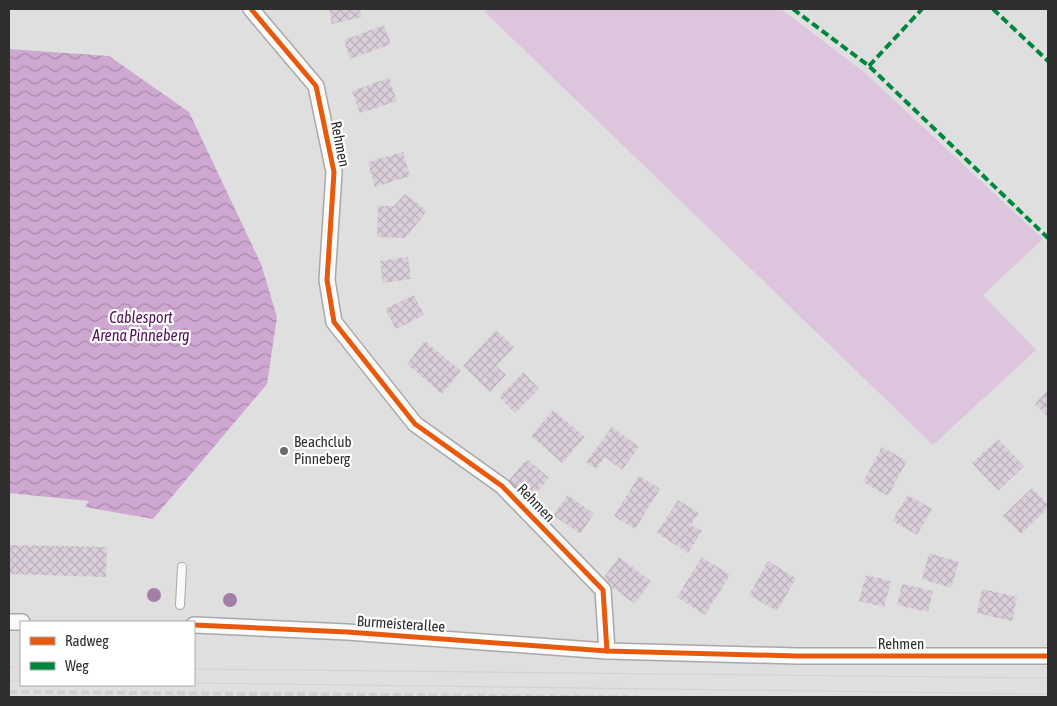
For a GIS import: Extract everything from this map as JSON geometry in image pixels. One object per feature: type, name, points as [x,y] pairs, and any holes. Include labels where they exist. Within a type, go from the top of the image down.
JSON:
[{"type":"street","name":"Rehmen","points":[[251,9],[316,86],[334,172],[327,280],[334,322],[415,424],[502,486],[603,590],[607,651],[797,656],[1048,656]]},
{"type":"street","name":"Burmeisterallee","points":[[195,625],[347,632],[607,651]]},
{"type":"lane","points":[[180,605],[182,567]]},
{"type":"shaded area","points":[[482,9],[781,9],[864,72],[1043,239],[983,295],[1036,350],[933,445]]},
{"type":"water","name":"Cablesport Arena Pinneberg","points":[[9,49],[109,56],[189,112],[261,264],[277,317],[267,384],[153,519],[85,507],[89,501],[9,493]]},
{"type":"building","points":[[329,9],[360,9],[362,17],[332,24]]},
{"type":"building","points":[[384,25],[391,44],[350,59],[344,40]]},
{"type":"building","points":[[389,78],[397,101],[360,113],[352,91]]},
{"type":"building","points":[[403,152],[410,176],[375,187],[368,162]]},
{"type":"building","points":[[405,194],[427,211],[405,238],[377,237],[378,206],[394,206]]},
{"type":"building","points":[[408,257],[411,279],[383,283],[380,261]]},
{"type":"building","points":[[414,295],[424,315],[396,329],[385,309]]},
{"type":"building","points":[[496,330],[514,347],[496,366],[506,375],[490,392],[463,366]]},
{"type":"building","points":[[425,341],[461,371],[442,394],[407,364]]},
{"type":"building","points":[[523,372],[539,389],[515,413],[499,397]]},
{"type":"building","points":[[1048,390],[1048,417],[1035,404]]},
{"type":"building","points":[[553,410],[585,437],[562,463],[531,436]]},
{"type":"building","points":[[612,427],[639,447],[622,470],[605,457],[596,469],[586,462]]},
{"type":"building","points":[[998,439],[1024,466],[998,491],[972,463]]},
{"type":"building","points":[[882,447],[907,461],[888,496],[863,482]]},
{"type":"building","points":[[527,459],[549,478],[530,500],[508,481]]},
{"type":"building","points":[[639,476],[660,489],[635,529],[614,516]]},
{"type":"building","points":[[1032,488],[1048,504],[1048,508],[1021,534],[1003,516]]},
{"type":"building","points":[[568,495],[594,514],[580,534],[553,515]]},
{"type":"building","points":[[908,495],[932,509],[917,535],[892,521]]},
{"type":"building","points":[[678,500],[699,513],[691,525],[702,531],[688,553],[657,533]]},
{"type":"building","points":[[9,545],[107,547],[106,577],[9,574]]},
{"type":"building","points":[[929,553],[959,562],[951,588],[922,579]]},
{"type":"building","points":[[619,557],[651,581],[635,604],[602,580]]},
{"type":"building","points":[[702,557],[730,575],[705,615],[677,597]]},
{"type":"building","points":[[768,561],[796,578],[777,611],[749,595]]},
{"type":"building","points":[[866,575],[891,581],[884,607],[859,601]]},
{"type":"building","points":[[902,584],[933,591],[928,612],[897,605]]},
{"type":"building","points":[[982,589],[1017,597],[1012,621],[977,613]]},
{"type":"tram line","points":[[9,667],[20,667]]},
{"type":"tram line","points":[[195,669],[1048,678]]},
{"type":"tram line","points":[[9,681],[20,681]]},
{"type":"tram line","points":[[195,683],[1048,694]]},
{"type":"railway","points":[[9,692],[637,697]]},
{"type":"marked path","points":[[793,9],[869,66],[1048,238]]},
{"type":"marked path","points":[[869,66],[922,9]]},
{"type":"marked path","points":[[993,9],[1048,61]]},
{"type":"cycle path","points":[[251,9],[316,86],[334,172],[327,280],[334,322],[415,424],[502,486],[603,590],[607,651]]},
{"type":"cycle path","points":[[195,625],[347,632],[607,651],[797,656],[1048,656]]},
{"type":"place","name":"Beachclub Pinneberg","points":[[284,451]]}]
